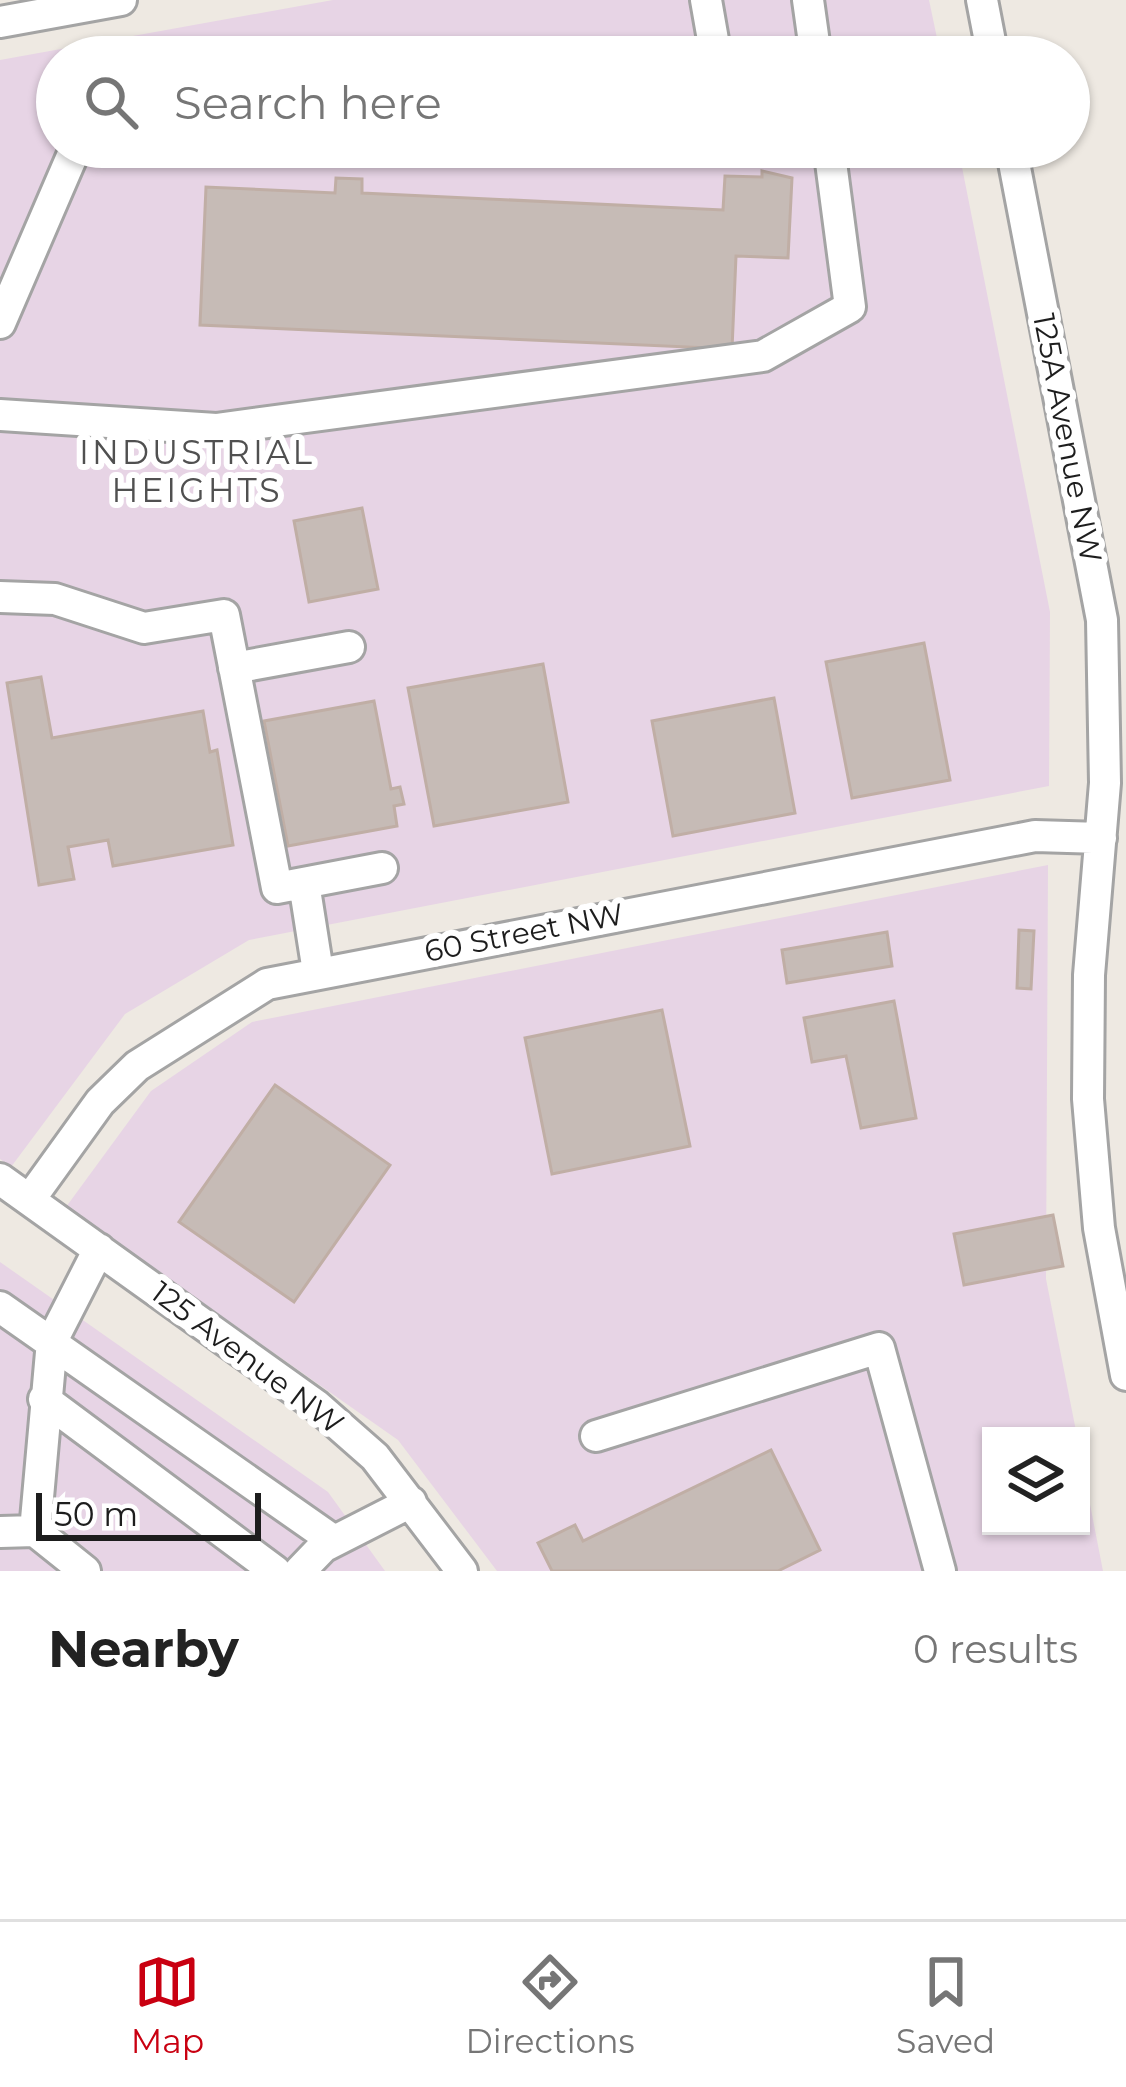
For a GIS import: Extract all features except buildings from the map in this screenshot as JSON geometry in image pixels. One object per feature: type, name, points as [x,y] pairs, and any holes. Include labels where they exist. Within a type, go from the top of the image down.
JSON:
[{"type":"street","points":[[0,22],[121,0]]},
{"type":"street","points":[[706,0],[712,36]]},
{"type":"street","points":[[808,0],[813,36]]},
{"type":"street","points":[[982,0],[989,36]]},
{"type":"street","points":[[0,323],[67,168]]},
{"type":"street","points":[[0,415],[216,429],[763,356],[850,307],[832,168]]},
{"type":"street","name":"125A Avenue NW","points":[[1015,168],[1102,620],[1101,838],[1089,975],[1088,1099],[1100,1228],[1126,1375]]},
{"type":"street","points":[[0,597],[55,599],[144,628],[224,615],[277,888],[382,868]]},
{"type":"street","points":[[234,668],[349,647]]},
{"type":"street","name":"60 Street NW","points":[[30,1199],[100,1102],[137,1066],[267,984],[1035,836],[1101,838]]},
{"type":"street","points":[[304,883],[317,972]]},
{"type":"street","name":"125 Avenue NW","points":[[0,1179],[316,1406],[375,1457],[462,1571]]},
{"type":"street","points":[[35,1531],[52,1341],[99,1249]]},
{"type":"street","points":[[3,1317],[52,1341],[334,1541]]},
{"type":"street","points":[[596,1436],[879,1348],[940,1571]]},
{"type":"street","points":[[44,1400],[275,1571]]},
{"type":"street","points":[[300,1571],[334,1541],[411,1502]]},
{"type":"street","points":[[0,1532],[35,1531],[85,1571]]},
{"type":"shaded area","points":[[333,0],[929,0],[937,36],[133,36]]},
{"type":"shaded area","points":[[36,54],[36,168],[962,168],[1050,612],[1049,786],[249,940],[125,1014],[11,1167],[0,1159],[0,60]]},
{"type":"shaded area","points":[[1048,865],[1046,1279],[1075,1427],[982,1427],[982,1535],[1090,1535],[1090,1504],[1103,1571],[497,1571],[398,1440],[66,1207],[151,1091],[252,1022]]},
{"type":"shaded area","points":[[0,1262],[328,1492],[385,1571],[0,1571]]},
{"type":"district","name":"INDUSTRIAL HEIGHTS","points":[[197,471]]}]
